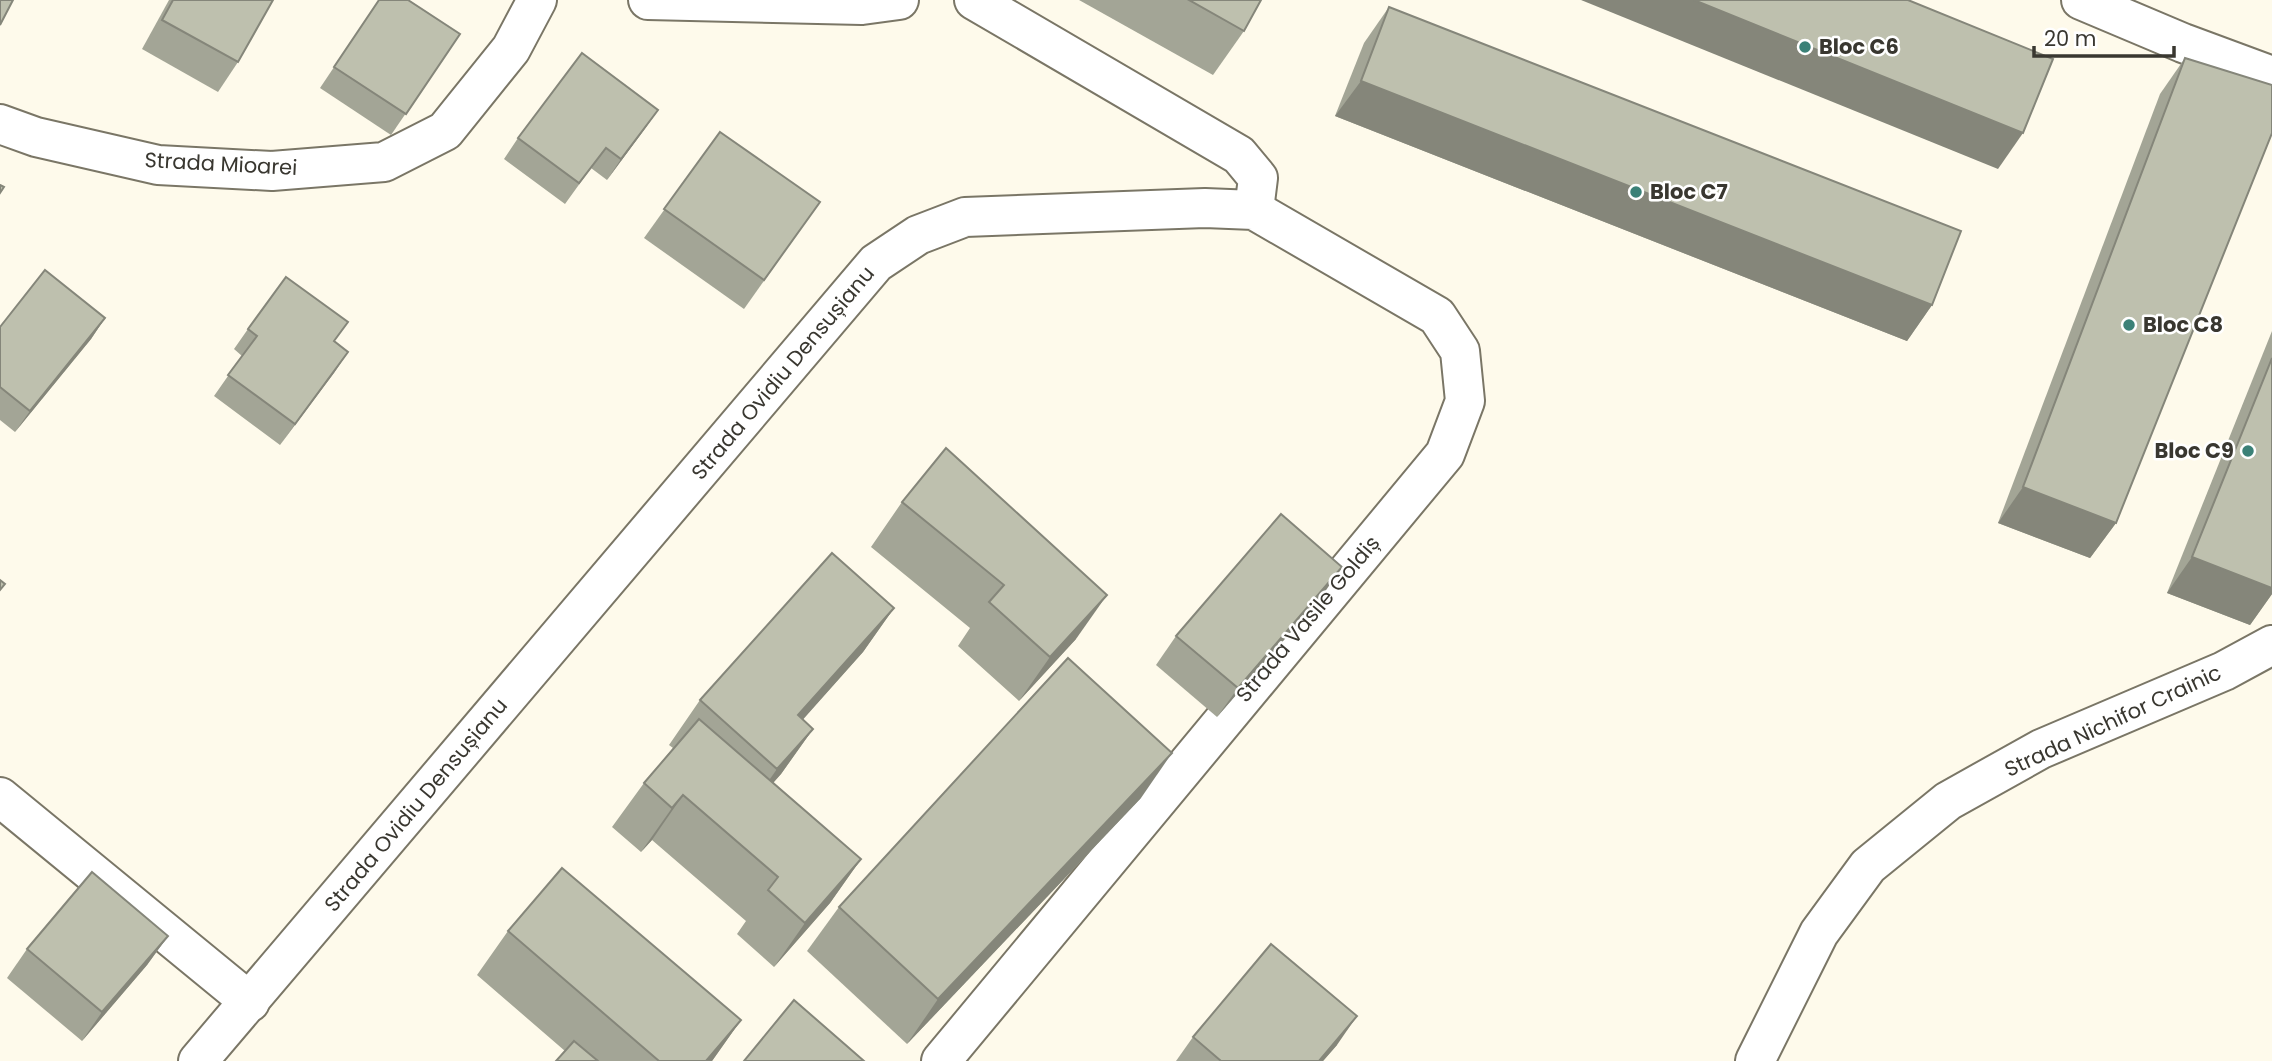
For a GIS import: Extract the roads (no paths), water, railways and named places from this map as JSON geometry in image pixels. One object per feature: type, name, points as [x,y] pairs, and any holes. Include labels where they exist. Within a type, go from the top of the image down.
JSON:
[{"type":"street","name":"Strada Mioarei","points":[[0,124],[36,137],[159,165],[272,171],[384,162],[445,131],[511,49],[537,0]]},
{"type":"street","points":[[648,0],[899,0]]},
{"type":"street","points":[[974,0],[1239,155],[1258,178],[1254,210]]},
{"type":"street","points":[[2081,0],[2183,43],[2272,76]]},
{"type":"street","name":"Strada Ovidiu Densușianu","points":[[198,1061],[876,263],[918,234],[965,217],[1205,208],[1254,210]]},
{"type":"street","name":"Strada Vasile Goldiș","points":[[941,1061],[1445,454],[1465,401],[1460,351],[1437,316],[1254,210]]},
{"type":"street","name":"Strada Nichifor Crainic","points":[[1755,1061],[1819,933],[1868,866],[1948,802],[2041,750],[2224,671],[2272,645]]},
{"type":"street","points":[[0,797],[250,1002]]},
{"type":"place","name":"Bloc C6","points":[[1805,47]]},
{"type":"place","name":"Bloc C7","points":[[1636,192]]},
{"type":"place","name":"Bloc C8","points":[[2129,325]]},
{"type":"place","name":"Bloc C9","points":[[2248,451]]}]
